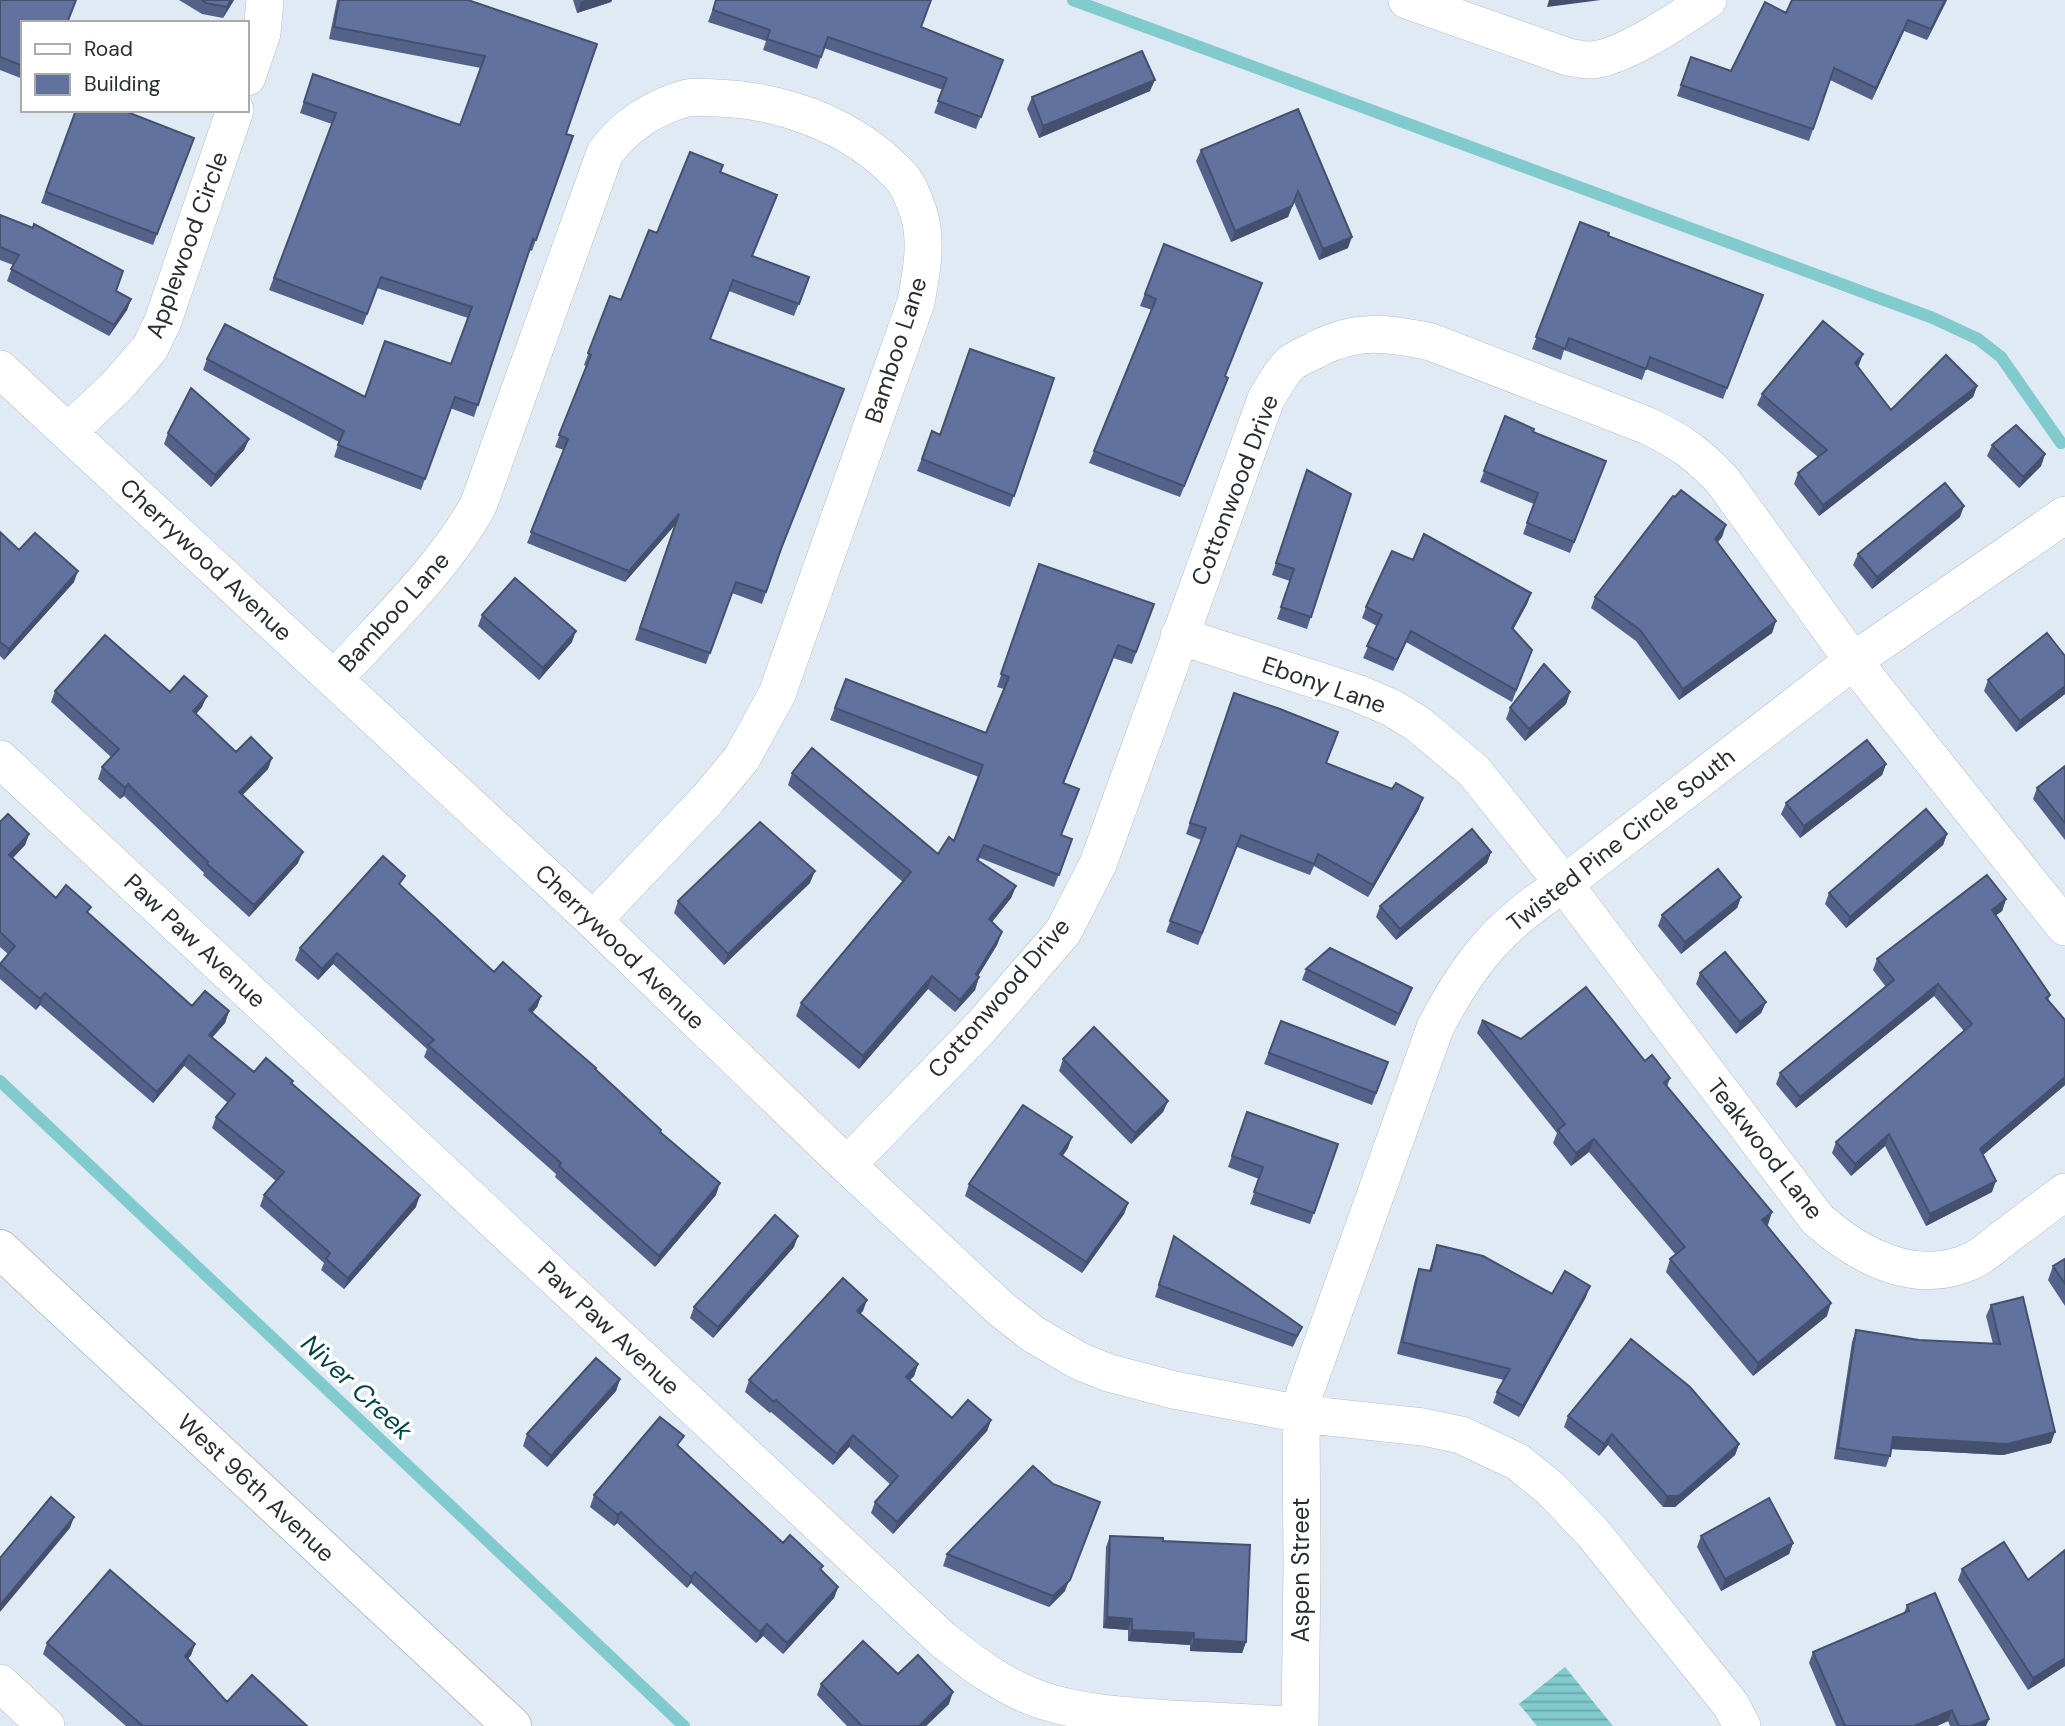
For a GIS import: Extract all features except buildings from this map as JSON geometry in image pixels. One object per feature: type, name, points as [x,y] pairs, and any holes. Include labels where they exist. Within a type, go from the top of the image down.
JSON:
[{"type":"street","points":[[248,74],[262,33],[265,0]]},
{"type":"street","points":[[1407,0],[1568,57],[1591,60],[1620,52],[1671,25],[1708,0]]},
{"type":"street","name":"Bamboo Lane","points":[[334,679],[429,575],[465,529],[478,506],[605,153],[618,136],[654,110],[689,97],[734,99],[785,108],[815,119],[849,135],[876,153],[902,177],[917,206],[924,240],[923,267],[916,302],[777,694],[742,758],[707,800],[593,920]]},
{"type":"street","name":"Applewood Circle","points":[[68,432],[116,387],[150,348],[163,321],[234,112]]},
{"type":"street","name":"Cottonwood Drive","points":[[847,1165],[981,1027],[1063,932],[1098,864],[1266,399],[1290,364],[1329,343],[1349,336],[1375,334],[1431,342],[1678,440],[1700,457],[1723,481],[1853,661]]},
{"type":"street","name":"Cherrywood Avenue","points":[[0,369],[593,920],[1001,1309],[1033,1334],[1079,1361],[1109,1373],[1174,1390],[1301,1414],[1423,1427],[1461,1435],[1518,1462],[1551,1489],[1593,1533],[1731,1705],[1742,1726]]},
{"type":"street","name":"Twisted Pine Circle South","points":[[1301,1414],[1310,1379],[1435,1028],[1454,990],[1476,959],[1516,918],[1538,900],[1564,884],[1853,661],[2065,515]]},
{"type":"street","name":"Ebony Lane","points":[[1179,636],[1357,693],[1392,708],[1418,724],[1474,771],[1564,884]]},
{"type":"street","points":[[1853,661],[2065,927]]},
{"type":"street","name":"Paw Paw Avenue","points":[[0,759],[942,1639],[980,1669],[1041,1700],[1085,1711],[1300,1726]]},
{"type":"street","name":"Teakwood Lane","points":[[1564,884],[1818,1220],[1840,1239],[1894,1266],[1923,1272],[1942,1271],[1976,1259],[2065,1192]]},
{"type":"street","name":"West 96th Avenue","points":[[0,1249],[512,1726]]},
{"type":"street","name":"Aspen Street","points":[[1300,1726],[1301,1414]]},
{"type":"street","points":[[0,1683],[46,1726]]},
{"type":"water","points":[[1565,1667],[1613,1726],[1537,1726],[1519,1704]]},
{"type":"waterway","points":[[1073,0],[1933,318],[1978,339],[2001,357],[2061,443]]},
{"type":"waterway","name":"Niver Creek","points":[[0,1081],[684,1726]]}]
